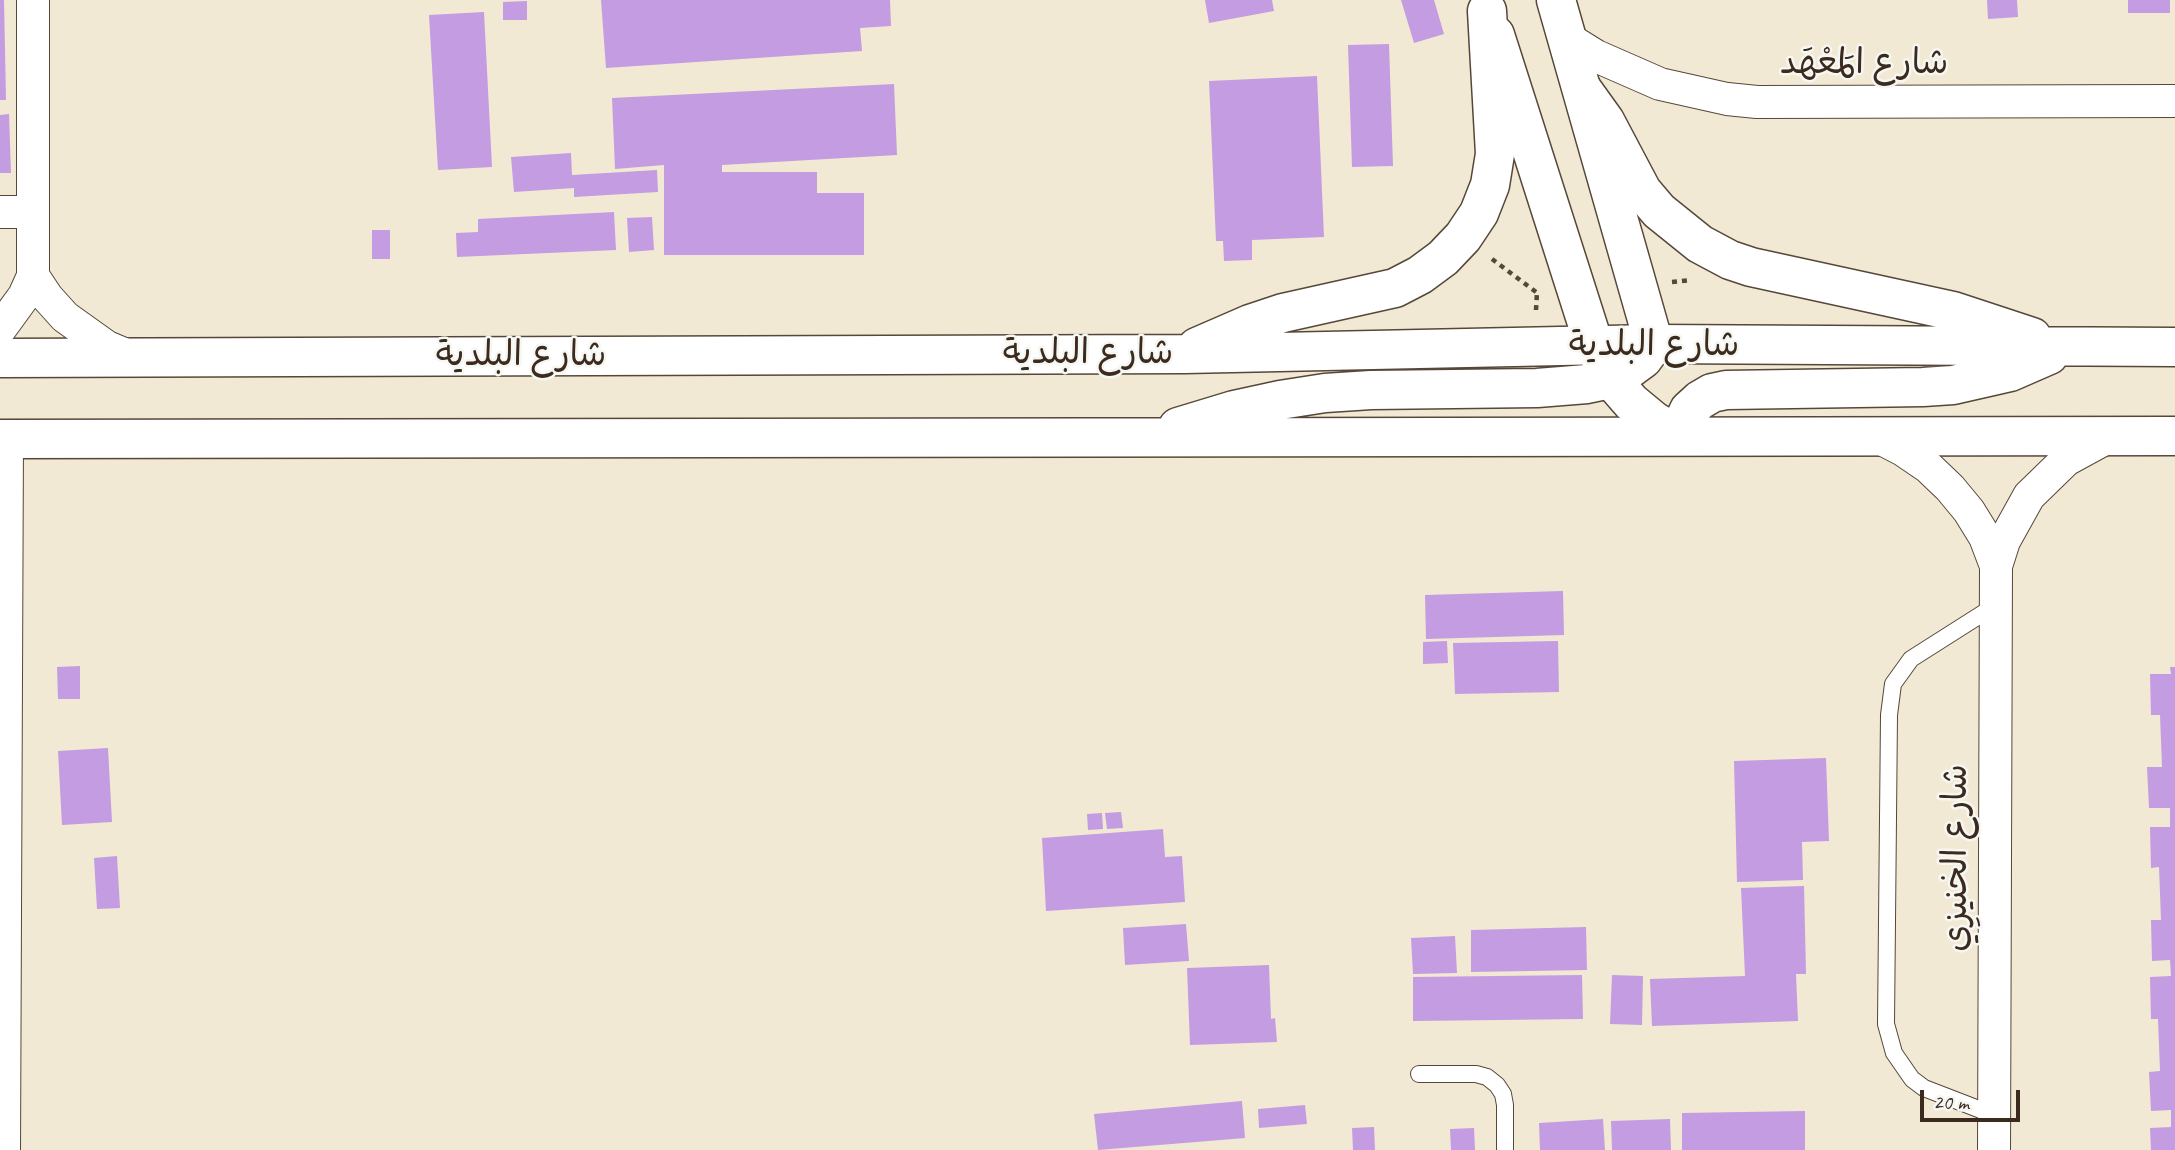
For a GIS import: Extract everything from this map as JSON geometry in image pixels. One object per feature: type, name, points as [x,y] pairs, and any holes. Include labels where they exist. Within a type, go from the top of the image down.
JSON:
[{"type":"main road","points":[[1147,439],[1190,422],[1234,410],[1325,393],[1574,385],[1611,379],[1643,359],[1654,344],[1556,0]]},
{"type":"main road","points":[[1185,354],[1217,338],[1283,313],[1395,288],[1436,264],[1463,237],[1479,213],[1490,186],[1494,154],[1485,6]]},
{"type":"main road","points":[[1485,6],[1594,345],[1611,379],[1631,402],[1646,415],[1680,436]]},
{"type":"main road","points":[[1582,89],[1605,121],[1642,191],[1678,229],[1700,244],[1730,260],[1751,267],[1953,311],[2063,348]]},
{"type":"main road","name":"شارع البلدية","points":[[0,358],[1185,354],[1654,344],[2175,347]]},
{"type":"main road","points":[[1680,436],[1689,410],[1712,393],[1726,390],[1953,385],[2010,372],[2063,348]]},
{"type":"main road","points":[[4,439],[2175,436]]},
{"type":"street","points":[[0,329],[24,296],[33,276],[33,0]]},
{"type":"street","name":"شارع المَعْهَد","points":[[1567,38],[1617,66],[1660,84],[1692,93],[1757,103],[2175,101]]},
{"type":"street","points":[[0,212],[33,212]]},
{"type":"street","points":[[33,276],[65,317],[107,347],[131,357]]},
{"type":"street","name":"شارع الخنيزِي","points":[[1876,436],[1920,461],[1950,488],[1975,520],[1996,566]]},
{"type":"street","name":"شارع الخنيزِي","points":[[1994,1150],[1996,566],[2004,541],[2029,496],[2066,460],[2111,436]]},
{"type":"street","points":[[4,439],[4,1150]]},
{"type":"lane","points":[[1994,1115],[1924,1088],[1912,1079],[1894,1054],[1886,1024],[1889,715],[1893,684],[1911,659],[1996,605]]},
{"type":"lane","points":[[1419,1074],[1476,1074],[1497,1084],[1505,1105],[1505,1150]]},
{"type":"path","points":[[1463,237],[1536,292]]},
{"type":"building","points":[[0,0],[4,0],[6,100],[0,100]]},
{"type":"building","points":[[601,0],[890,0],[891,26],[860,28],[862,51],[606,68]]},
{"type":"building","points":[[1205,0],[1272,0],[1274,11],[1209,23]]},
{"type":"building","points":[[1401,0],[1434,0],[1444,34],[1414,43]]},
{"type":"building","points":[[1987,0],[2017,0],[2018,17],[1988,19]]},
{"type":"building","points":[[2128,0],[2170,0],[2170,13],[2128,13]]},
{"type":"building","points":[[527,1],[527,20],[503,20],[503,2]]},
{"type":"building","points":[[484,12],[492,167],[438,170],[429,15]]},
{"type":"building","points":[[1389,44],[1393,166],[1352,167],[1348,45]]},
{"type":"building","points":[[1317,76],[1324,237],[1252,240],[1252,260],[1224,261],[1223,241],[1216,241],[1209,81]]},
{"type":"building","points":[[894,84],[897,155],[722,165],[722,172],[817,172],[817,193],[864,193],[864,255],[664,255],[664,165],[615,169],[612,98]]},
{"type":"building","points":[[9,114],[11,173],[0,173],[0,115]]},
{"type":"building","points":[[571,153],[572,175],[657,170],[658,192],[574,197],[574,188],[514,192],[511,157]]},
{"type":"building","points":[[614,212],[616,250],[457,257],[456,233],[478,232],[478,219]]},
{"type":"building","points":[[652,217],[654,250],[629,252],[627,218]]},
{"type":"building","points":[[372,230],[390,230],[390,259],[372,259]]},
{"type":"building","points":[[1563,591],[1564,635],[1426,639],[1425,595]]},
{"type":"building","points":[[1447,641],[1448,663],[1423,664],[1423,642]]},
{"type":"building","points":[[1558,641],[1559,692],[1455,694],[1453,643]]},
{"type":"building","points":[[80,666],[80,699],[58,699],[57,667]]},
{"type":"building","points":[[2170,667],[2175,667],[2175,1150],[2151,1150],[2150,1128],[2171,1127],[2171,1110],[2151,1111],[2149,1072],[2160,1071],[2158,1019],[2151,1019],[2150,977],[2171,976],[2170,960],[2152,961],[2151,920],[2161,920],[2159,867],[2151,868],[2150,827],[2170,827],[2170,808],[2149,808],[2147,767],[2162,767],[2160,715],[2151,715],[2150,674],[2171,674]]},
{"type":"building","points":[[108,748],[112,822],[62,825],[58,751]]},
{"type":"building","points":[[1826,758],[1829,841],[1802,842],[1803,880],[1737,882],[1734,761]]},
{"type":"building","points":[[1121,812],[1123,828],[1107,829],[1105,813]]},
{"type":"building","points":[[1102,813],[1103,829],[1088,830],[1087,814]]},
{"type":"building","points":[[1163,829],[1165,857],[1182,856],[1185,902],[1046,911],[1042,838]]},
{"type":"building","points":[[117,856],[120,908],[97,909],[94,858]]},
{"type":"building","points":[[1804,886],[1806,974],[1796,974],[1798,1021],[1652,1026],[1650,979],[1745,976],[1741,888]]},
{"type":"building","points":[[1186,924],[1189,961],[1125,965],[1123,928]]},
{"type":"building","points":[[1586,927],[1587,970],[1471,972],[1471,930]]},
{"type":"building","points":[[1455,936],[1457,973],[1413,974],[1411,938]]},
{"type":"building","points":[[1269,965],[1271,1019],[1275,1018],[1277,1042],[1190,1045],[1187,968]]},
{"type":"building","points":[[1582,975],[1583,1019],[1413,1021],[1413,977]]},
{"type":"building","points":[[1612,975],[1643,976],[1642,1025],[1610,1024]]},
{"type":"building","points":[[1242,1101],[1245,1138],[1098,1150],[1094,1114]]},
{"type":"building","points":[[1305,1105],[1307,1124],[1259,1128],[1258,1109]]},
{"type":"building","points":[[1805,1111],[1805,1150],[1682,1150],[1682,1113]]},
{"type":"building","points":[[1603,1119],[1605,1150],[1540,1150],[1539,1123]]},
{"type":"building","points":[[1670,1119],[1671,1150],[1612,1150],[1611,1121]]},
{"type":"building","points":[[1374,1127],[1375,1150],[1353,1150],[1352,1128]]},
{"type":"building","points":[[1474,1128],[1475,1150],[1451,1150],[1450,1129]]}]
